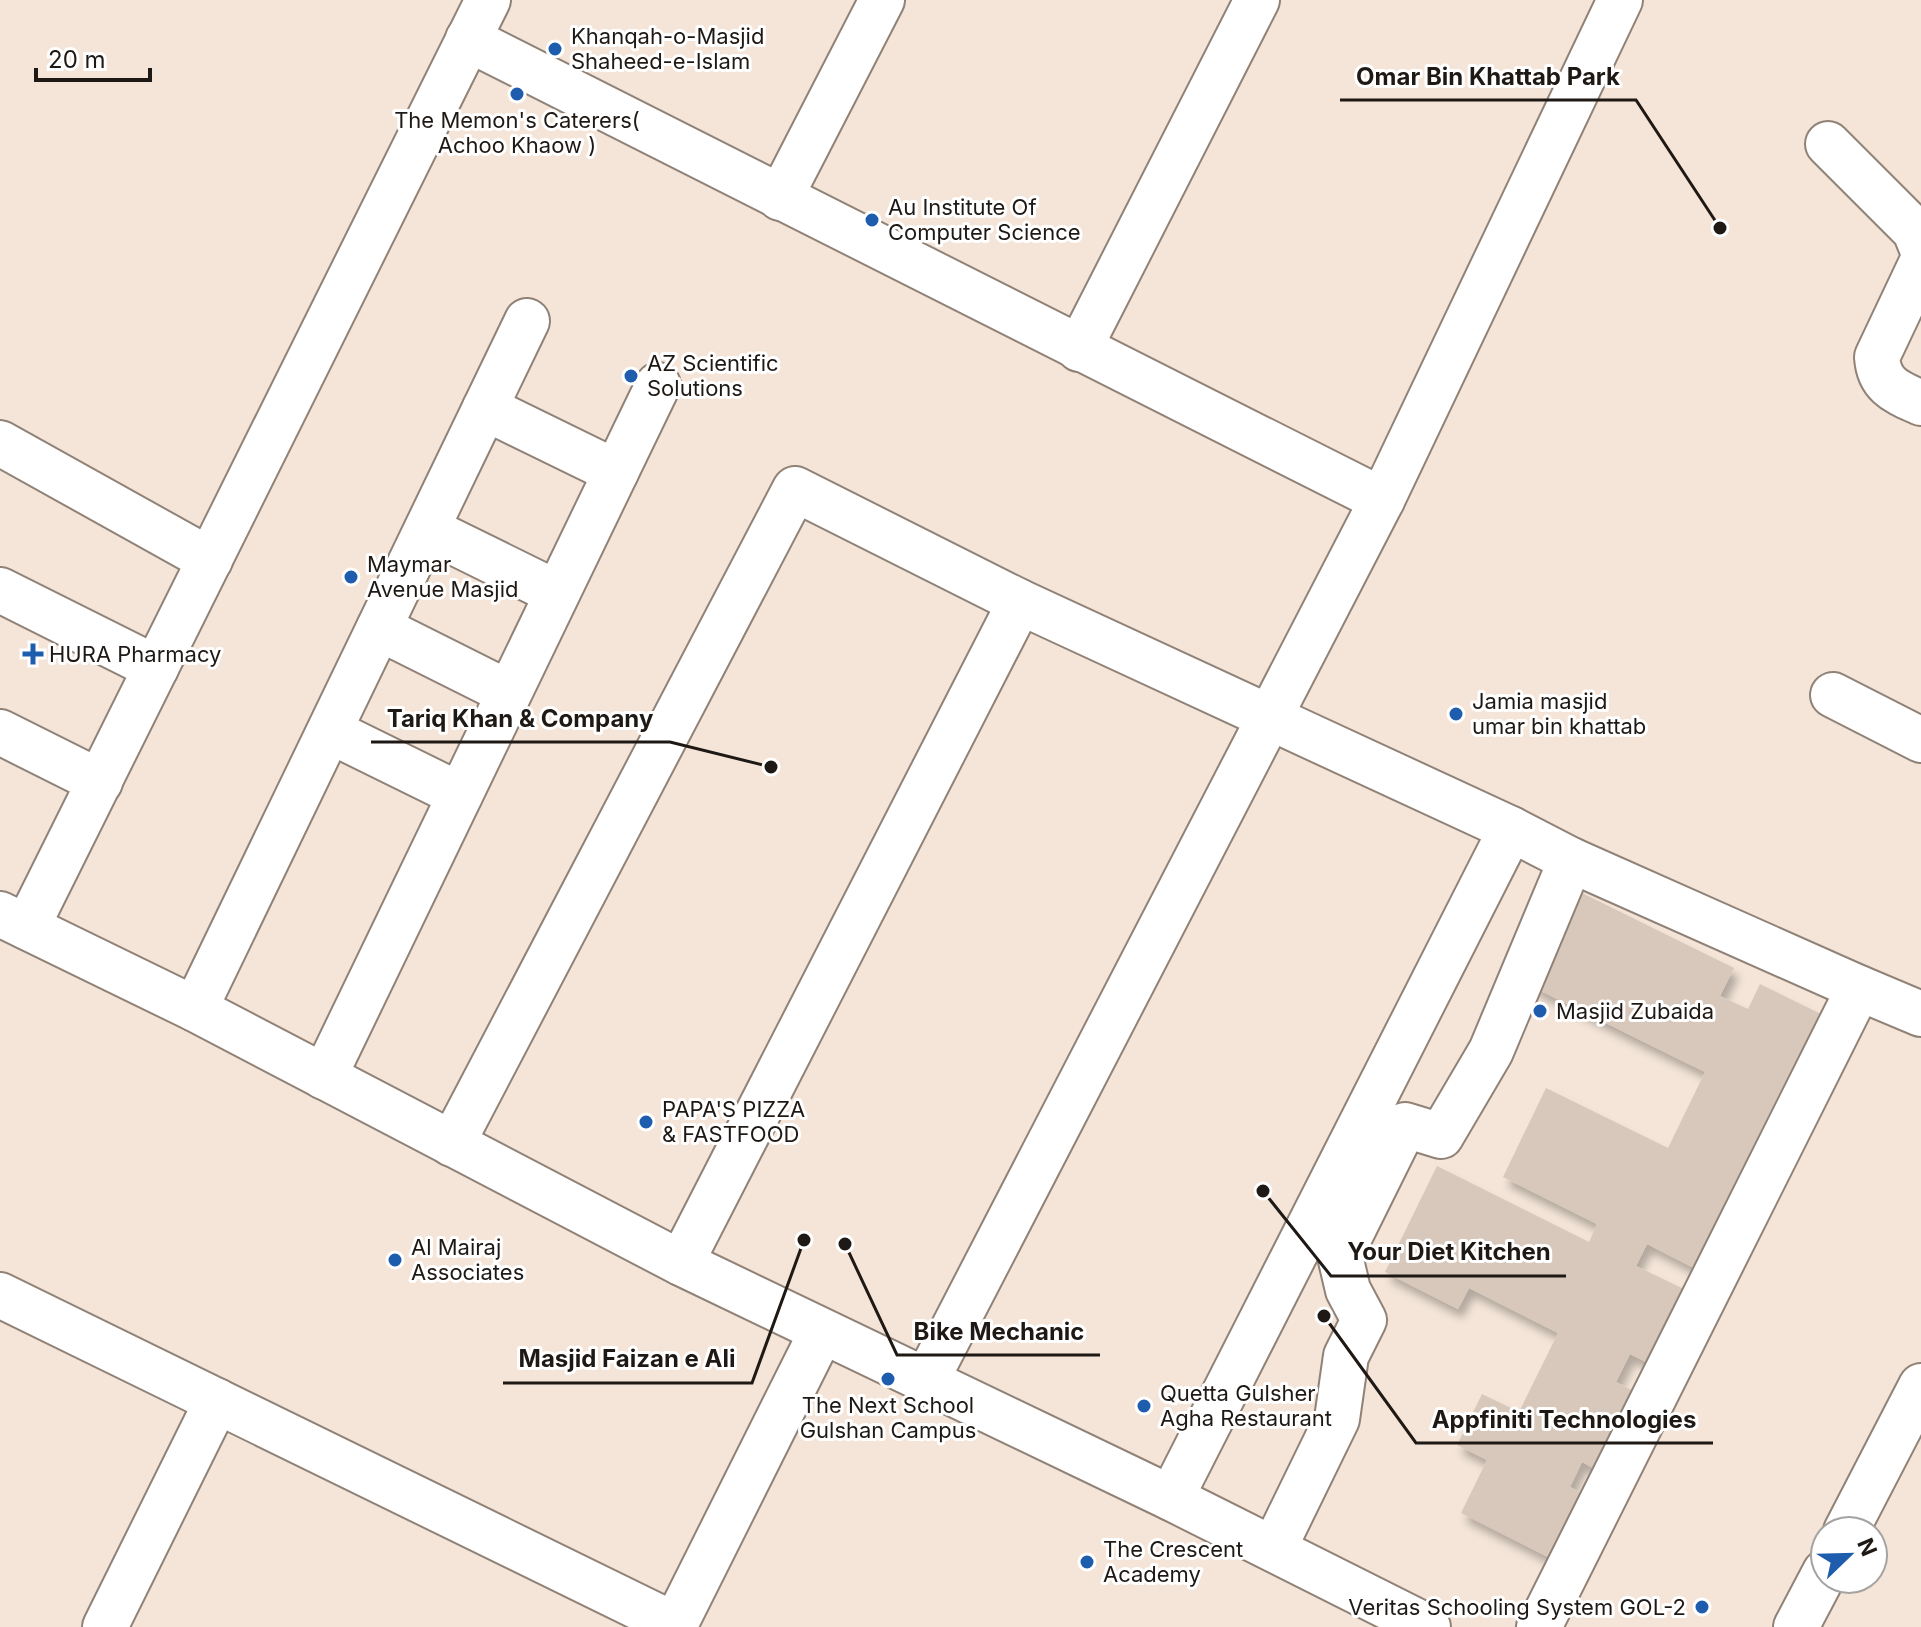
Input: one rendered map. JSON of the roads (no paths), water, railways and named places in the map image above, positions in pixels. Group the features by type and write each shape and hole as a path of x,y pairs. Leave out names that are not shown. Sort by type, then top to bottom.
{"street":[{"path":"488,0 100,782 14,920 195,1009 681,1263 925,1383 1171,1498 1428,1627"},
{"path":"780,198 882,0"},
{"path":"1079,349 1257,0"},
{"path":"925,1383 1382,500 1620,0"},
{"path":"468,39 1382,500"},
{"path":"1828,144 1915,231 1921,246"},
{"path":"1921,264 1877,357 1878,371 1890,389 1921,403"},
{"path":"195,1009 527,321"},
{"path":"324,1077 658,385"},
{"path":"485,408 616,472"},
{"path":"0,443 210,560"},
{"path":"452,1144 795,489 1020,602 1511,829 1571,860 1921,1014"},
{"path":"427,529 557,593"},
{"path":"0,590 156,668"},
{"path":"681,1263 1020,602"},
{"path":"379,628 509,693"},
{"path":"1833,695 1921,740"},
{"path":"330,731 460,795"},
{"path":"0,732 100,782"},
{"path":"1171,1498 1511,829"},
{"path":"1278,1540 1337,1419 1346,1356 1364,1320 1348,1290 1340,1256 1405,1125 1441,1136 1491,1051 1571,860"},
{"path":"1539,1627 1859,988"},
{"path":"0,1295 675,1626 821,1333"},
{"path":"1857,1515 1910,1436 1921,1386"},
{"path":"105,1627 217,1401"},
{"path":"1796,1627 1813,1595"}],"place":[{"name":"Khanqah-o-Masjid Shaheed-e-Islam","path":"555,49"},
{"name":"The Memon's Caterers( Achoo Khaow )","path":"517,94"},
{"name":"Au Institute Of Computer Science","path":"872,220"},
{"name":"Omar Bin Khattab Park","path":"1720,228"},
{"name":"AZ Scientific Solutions","path":"631,376"},
{"name":"Maymar Avenue Masjid","path":"351,577"},
{"name":"HURA Pharmacy","path":"33,654"},
{"name":"Jamia masjid umar bin khattab","path":"1456,714"},
{"name":"Tariq Khan & Company","path":"771,767"},
{"name":"Masjid Zubaida","path":"1540,1011"},
{"name":"PAPA'S PIZZA & FASTFOOD","path":"646,1122"},
{"name":"Your Diet Kitchen","path":"1263,1191"},
{"name":"Masjid Faizan e Ali","path":"804,1240"},
{"name":"Bike Mechanic","path":"845,1244"},
{"name":"Al Mairaj Associates","path":"395,1260"},
{"name":"Appfiniti Technologies","path":"1324,1316"},
{"name":"The Next School Gulshan Campus","path":"888,1379"},
{"name":"Quetta Gulsher Agha Restaurant","path":"1144,1406"},
{"name":"The Crescent Academy","path":"1087,1562"},
{"name":"Veritas Schooling System GOL-2","path":"1702,1607"}]}
